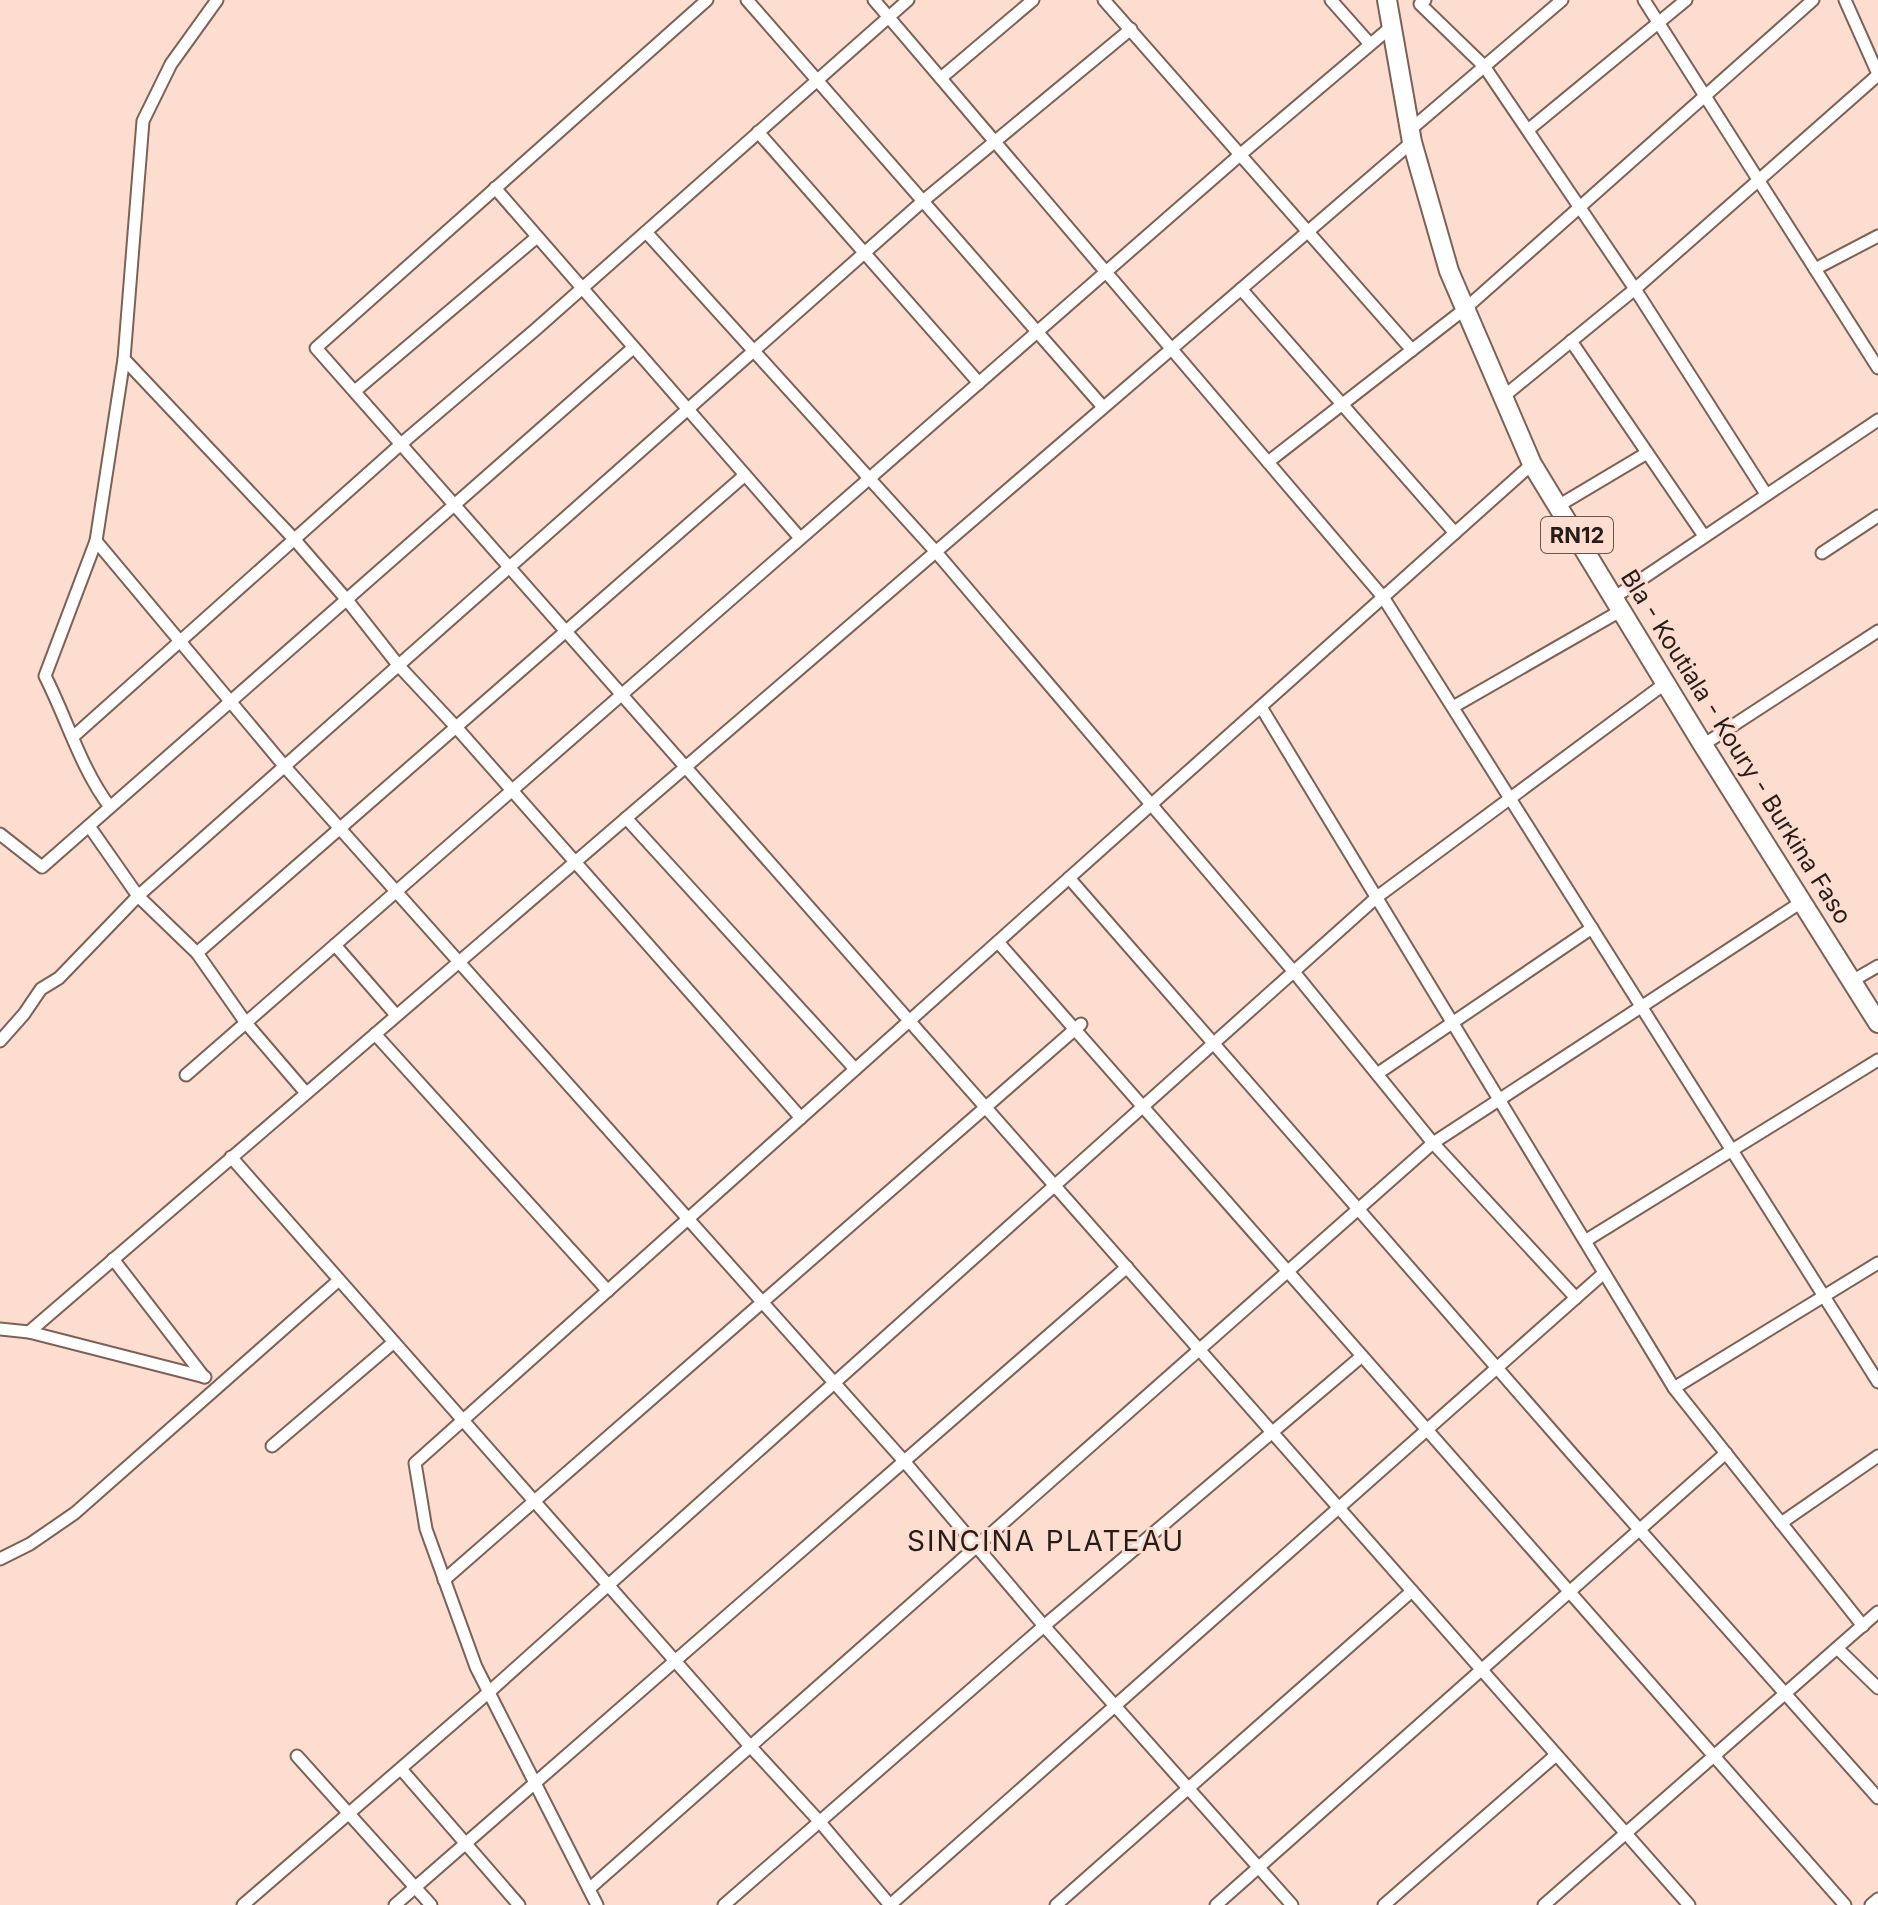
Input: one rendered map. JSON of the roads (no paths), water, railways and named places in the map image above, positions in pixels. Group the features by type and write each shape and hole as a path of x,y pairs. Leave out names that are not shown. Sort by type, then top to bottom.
{"main road":[{"name":"Bla - Koutiala - Koury - Burkina Faso","path":"1387,0 1411,136 1449,271 1532,464 1703,745 1878,1023"}],"street":[{"path":"110,807 97,790 45,676 96,541 124,359 143,121 171,64 217,0"},
{"path":"707,0 316,348 1689,1905"},
{"path":"747,0 1103,407"},
{"path":"874,0 1383,597 1878,1382"},
{"path":"74,736 401,444 908,0"},
{"path":"941,78 1033,0"},
{"path":"1104,0 1412,350"},
{"path":"1331,0 1370,44"},
{"path":"1425,0 1420,4 1484,66 1635,289 1766,494"},
{"path":"29,1332 1308,231 1484,66 1562,0"},
{"path":"1644,0 1878,368"},
{"path":"1528,130 1686,0"},
{"path":"1268,462 1466,308 1813,0"},
{"path":"1503,397 1635,289 1878,75 1845,0"},
{"path":"186,1075 1241,154 1391,27"},
{"path":"0,1041 41,989 59,978 138,896 923,201 1131,29"},
{"path":"758,132 979,383"},
{"path":"495,188 800,538"},
{"path":"646,232 936,552 1294,972 1433,1143 1576,1298"},
{"path":"1815,269 1878,236"},
{"path":"355,391 537,237"},
{"path":"1241,289 1455,533"},
{"path":"1571,341 1704,536"},
{"path":"0,834 42,867 633,348"},
{"path":"124,359 295,540 399,666 801,1118"},
{"path":"1453,707 1618,603 1704,536 1878,420"},
{"path":"1558,506 1647,453"},
{"path":"597,1905 476,1667 426,1529 415,1463 1532,464"},
{"path":"197,953 745,475"},
{"path":"1822,553 1878,516"},
{"path":"96,541 286,768 689,1218 1292,1905"},
{"path":"1703,745 1878,631"},
{"path":"243,1905 489,1692 1377,897 1667,682"},
{"path":"1261,707 1674,1388 1863,1626"},
{"path":"626,818 855,1069"},
{"path":"89,826 138,896 197,953 246,1023 306,1093"},
{"path":"1069,878 1878,1798"},
{"path":"589,1889 1433,1143 1803,901"},
{"path":"1377,1074 1592,928"},
{"path":"998,942 1078,1027 1143,1107 1845,1905"},
{"path":"335,945 396,1015"},
{"path":"1852,981 1878,966"},
{"path":"444,1580 1078,1027"},
{"path":"375,1034 608,1291"},
{"path":"1585,1241 1878,1060"},
{"path":"231,1157 890,1905 1604,1273"},
{"path":"113,1259 215,1390"},
{"path":"1674,1388 1878,1263"},
{"path":"395,1905 1127,1267"},
{"path":"0,1559 30,1544 75,1513 339,1280"},
{"path":"0,1329 29,1332 205,1377"},
{"path":"272,1446 394,1342"},
{"path":"724,1905 1044,1626 1362,1356"},
{"path":"1216,1905 1726,1453"},
{"path":"1781,1523 1878,1456"},
{"path":"1056,1905 1412,1591"},
{"path":"1544,1905 1878,1612"},
{"path":"1837,1648 1878,1688"},
{"path":"1384,1905 1556,1755"},
{"path":"297,1756 431,1905"},
{"path":"401,1769 519,1905"},
{"path":"1871,1905 1878,1899"}],"district":[{"name":"SINCINA PLATEAU","path":"1046,1541"}]}
